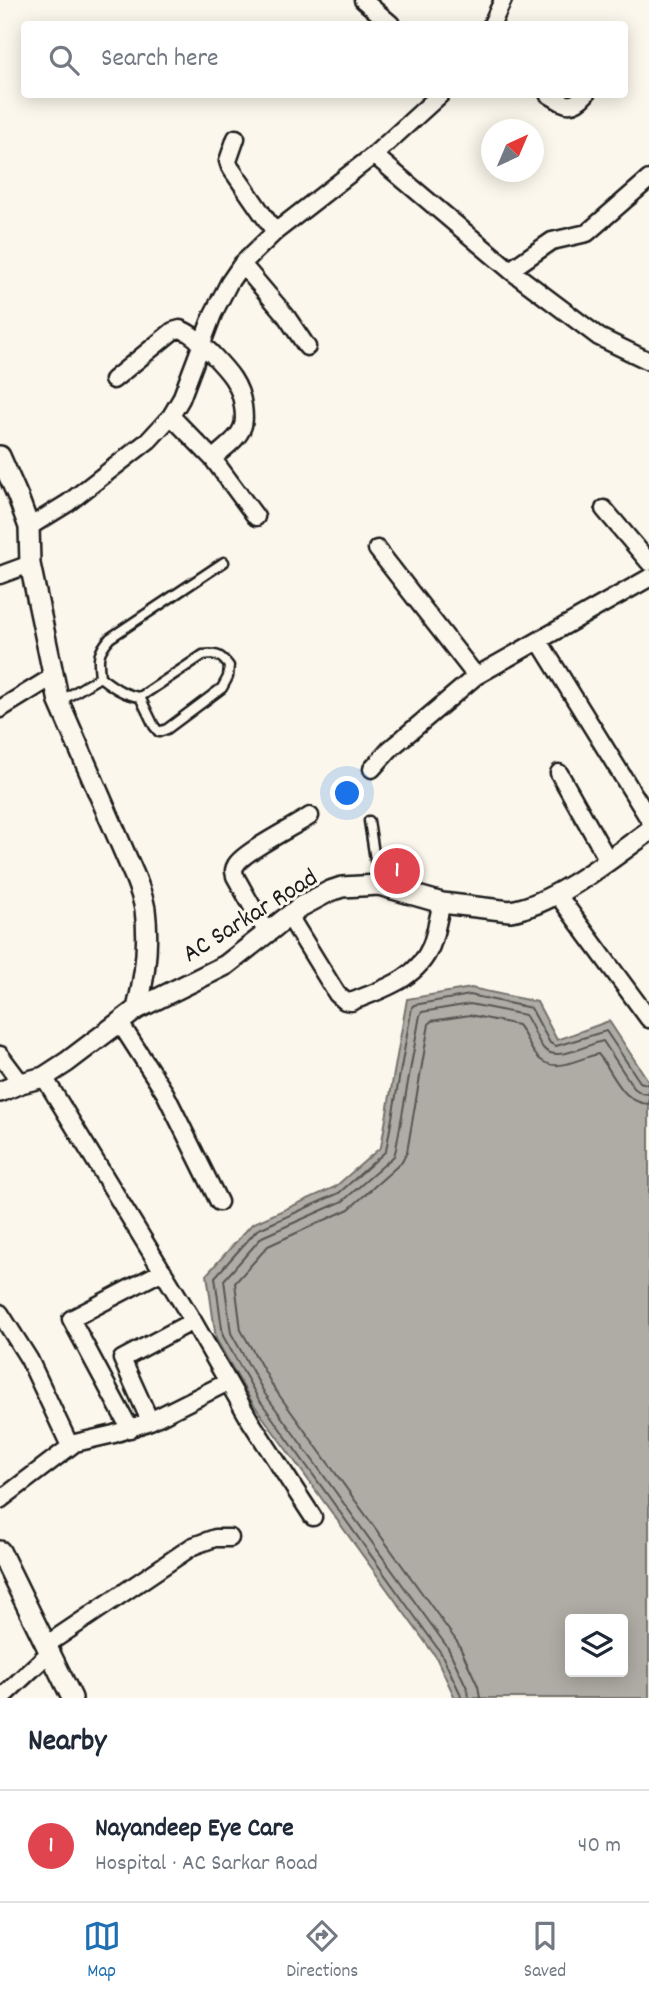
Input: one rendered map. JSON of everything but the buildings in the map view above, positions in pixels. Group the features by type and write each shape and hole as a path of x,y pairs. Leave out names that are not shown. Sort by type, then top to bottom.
{"street":[{"path":"363,0 388,21"},
{"path":"493,21 503,0"},
{"path":"29,527 68,503 149,440 171,416 181,399 213,314 242,264 275,232 374,155 437,98"},
{"path":"555,98 573,105 582,98"},
{"path":"236,138 228,161 230,167 275,232"},
{"path":"374,155 510,270 599,337 649,361"},
{"path":"510,270 552,241 587,233 649,179"},
{"path":"242,264 286,316 307,346"},
{"path":"113,380 173,331 180,329 188,332 230,372 242,396 242,429 212,459"},
{"path":"171,416 212,459 256,517"},
{"path":"0,456 29,527 30,565 59,702 143,900 146,923 145,960 137,1009"},
{"path":"604,509 649,562"},
{"path":"377,549 476,676"},
{"path":"0,575 30,565"},
{"path":"372,769 390,749 476,676 649,578"},
{"path":"539,641 649,819"},
{"path":"0,709 54,676"},
{"path":"559,773 608,860"},
{"path":"267,933 235,876 234,868 248,855 310,817"},
{"name":"AC Sarkar Road","path":"44,1077 137,1009 226,965 289,916 330,891 342,887 379,886 442,903 521,910 557,894 649,831"},
{"path":"557,894 649,1019"},
{"path":"289,916 337,994 345,1002 351,1002 411,975 431,945 442,903"},
{"path":"120,1023 165,1093 219,1202"},
{"path":"0,1055 21,1083"},
{"path":"0,1092 44,1077 163,1271 251,1422 313,1517"},
{"path":"130,1429 71,1319 163,1271"},
{"path":"0,1313 29,1359 70,1446"},
{"path":"150,1421 122,1359 193,1321"},
{"path":"0,1500 70,1446 150,1421 228,1382"},
{"path":"1,1698 47,1649 193,1546 215,1538 230,1538"},
{"path":"0,1551 72,1698"}],"lane":[{"path":"140,697 159,732 167,729 222,688 228,677 229,666 222,657 214,654 203,655 140,697 128,695 112,687 100,677 98,661 99,650 110,638 224,562"},
{"path":"59,702 100,677"},
{"path":"369,821 379,886"}],"water":[{"path":"471,988 537,1002 557,1040 609,1021 649,1082 649,1698 455,1698 436,1657 252,1402 216,1339 207,1274 252,1224 335,1187 381,1147 407,999"}],"place":[{"name":"Nayandeep Eye Care","path":"397,871"}]}
